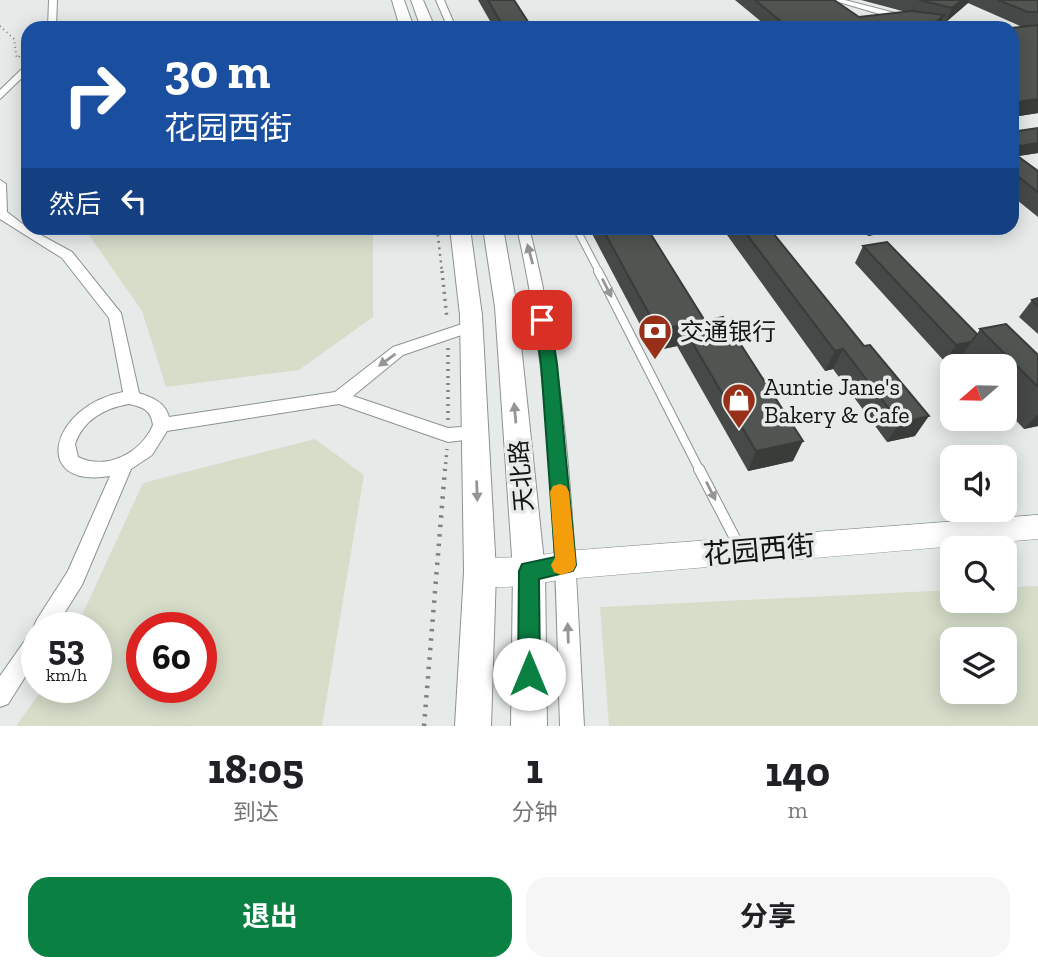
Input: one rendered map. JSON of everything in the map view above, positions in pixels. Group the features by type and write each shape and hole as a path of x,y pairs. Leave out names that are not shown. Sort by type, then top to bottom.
{"main road":[{"path":"398,0 405,21"},
{"path":"417,0 425,21"},
{"name":"天北路","path":"460,235 461,434 480,572 473,726"},
{"name":"天北路","path":"494,235 506,307 529,571 529,726"}],"street":[{"path":"52,0 53,21"},
{"path":"440,0 449,21"},
{"path":"836,0 914,21"},
{"path":"0,96 21,74"},
{"path":"0,184 1,214 21,226"},
{"path":"35,235 67,255 116,317 132,398"},
{"path":"525,235 536,277 549,364 566,565 572,726"},
{"path":"339,398 398,351 460,329"},
{"path":"132,398 154,404 161,413 162,425 152,444 124,465 106,470 85,470 71,462 65,451 66,439 79,419 114,400 132,398"},
{"path":"162,425 339,398 461,434"},
{"path":"53,612 75,578 124,465"},
{"name":"花园西街","path":"480,572 529,571 566,565 1038,527"},
{"path":"0,695 21,663"}],"lane":[{"path":"580,235 742,551"}],"path":[{"path":"0,26 13,39 18,59"},
{"path":"9,69 21,55"},
{"path":"424,726 461,434 460,329 439,235"}],"green space":[{"path":"89,235 373,235 373,317 299,370 166,387 142,311"},
{"path":"315,439 364,475 322,726 16,726 32,703 112,703 112,612 83,612 143,483"},
{"path":"1038,586 1038,726 609,726 600,607 940,591 940,613 1017,613 1017,587"}],"building":[{"path":"488,0 514,0 528,21 500,21"},
{"path":"755,0 834,0 859,17 912,11 944,15 937,21 780,21"},
{"path":"919,0 962,0 952,8"},
{"path":"998,0 1038,0 1038,12 1028,12"},
{"path":"1038,25 1038,99 1019,102 1019,27"},
{"path":"1038,128 1038,143 1020,146 1019,131"},
{"path":"1019,157 1038,171 1038,192 1019,177"},
{"path":"606,235 651,235 705,321 723,317 803,441 756,451 682,325 658,330"},
{"path":"747,235 775,235 864,346 870,345 929,416 900,423 843,349 835,351"},
{"path":"887,242 977,334 971,342 956,345 863,246"},
{"path":"1006,324 1038,355 1038,387 1017,366 1017,354 1005,354 980,329"}],"slow traffic":[{"path":"560,492 566,565 561,565"}],"place":[{"name":"交通银行","path":"655,361"},
{"name":"Auntie Jane's Bakery & Cafe","path":"739,430"}],"route":[{"path":"529,674 529,571 566,565 549,364 542,320"}]}
